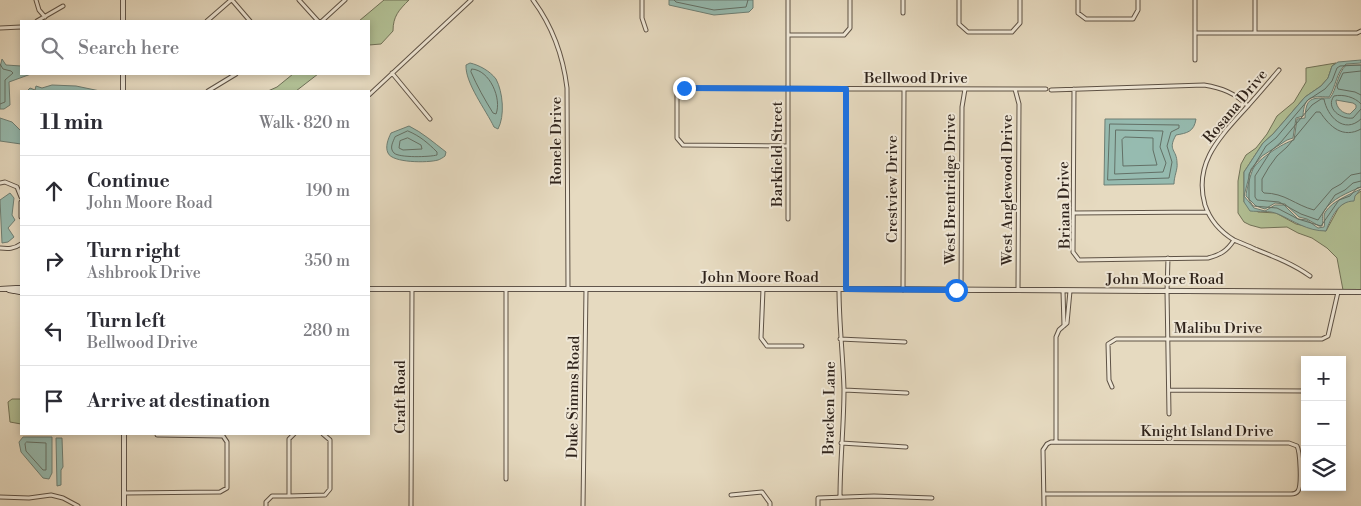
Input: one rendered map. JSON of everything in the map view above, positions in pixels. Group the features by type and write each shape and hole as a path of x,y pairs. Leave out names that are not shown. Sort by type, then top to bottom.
{"street":[{"path":"36,0 39,10 45,18"},
{"path":"123,0 123,20"},
{"path":"208,20 231,0 249,20"},
{"path":"299,0 319,20"},
{"path":"321,20 345,0"},
{"path":"370,94 471,0"},
{"name":"Ronele Drive","path":"534,0 554,35 563,62 567,88 568,289"},
{"path":"642,0 642,18 646,30"},
{"name":"Barkfield Street","path":"788,0 788,219"},
{"path":"788,35 844,35 850,28 850,0"},
{"path":"903,12 904,0"},
{"path":"959,0 959,24 968,32 1012,32 1020,23 1020,0"},
{"path":"1078,0 1078,13 1086,19 1133,19 1138,10 1138,0"},
{"path":"1195,0 1195,60"},
{"path":"1255,0 1255,34"},
{"path":"40,20 63,6"},
{"path":"0,28 20,27"},
{"path":"1195,33 1357,33 1361,31"},
{"name":"Rosana Drive","path":"1279,70 1221,136 1210,154 1205,166 1202,182 1203,198 1215,224 1234,240 1296,266 1310,276"},
{"path":"392,73 430,119"},
{"path":"123,75 123,90"},
{"path":"210,90 234,75"},
{"path":"1051,90 1204,85 1225,90 1239,97 1248,106"},
{"name":"Bellwood Drive","path":"788,146 683,145 677,138 677,93 684,88 1046,89"},
{"path":"846,89 846,289"},
{"name":"Crestview Drive","path":"903,290 904,89"},
{"name":"West Brentridge Drive","path":"961,290 962,108 966,89"},
{"name":"West Anglewood Drive","path":"1015,89 1019,104 1018,291"},
{"name":"Briana Drive","path":"1074,89 1074,252 1079,260 1208,258 1220,255 1229,248 1234,240"},
{"path":"0,183 5,182 17,187 20,195"},
{"path":"1074,214 1208,212"},
{"path":"0,248 16,248 20,245"},
{"path":"1168,258 1169,414"},
{"path":"0,290 20,288"},
{"name":"John Moore Road","path":"370,289 1361,292"},
{"name":"Craft Road","path":"410,506 412,289"},
{"path":"506,289 506,479"},
{"name":"Duke Simms Road","path":"583,506 586,289"},
{"path":"763,289 761,338 767,346 802,346"},
{"name":"Bracken Lane","path":"839,289 844,390 840,498"},
{"path":"8,290 20,292"},
{"path":"1063,291 1064,326"},
{"path":"1044,506 1044,450 1047,444 1056,442 1056,338 1067,323 1070,291"},
{"name":"Malibu Drive","path":"1112,387 1108,380 1108,344 1116,339 1322,339 1328,336 1338,292"},
{"path":"840,339 905,342"},
{"path":"844,390 907,393"},
{"path":"1169,390 1301,391"},
{"path":"124,435 124,506"},
{"path":"125,493 220,492 227,488 227,442 223,436 157,435"},
{"path":"289,496 289,439 293,435"},
{"path":"266,506 266,502 272,496 325,496 330,489 330,440 324,435"},
{"path":"841,442 906,447"},
{"name":"Knight Island Drive","path":"1044,494 1291,494 1297,492 1300,487 1300,452 1299,448 1294,444 1056,442"},
{"path":"731,495 762,492 770,506"},
{"path":"0,497 29,498 51,495 63,498 78,506"},
{"path":"818,506 818,498 880,496 932,498"}],"green space":[{"path":"384,0 409,0 397,14 393,31 381,44 370,45 370,20 360,20"},
{"path":"1336,63 1332,66 1328,78 1321,86 1305,97 1263,143 1244,172 1244,202 1258,212 1276,213 1296,224 1326,231 1339,207 1361,191 1361,290 1343,290 1337,258 1327,248 1312,238 1287,227 1261,228 1250,225 1244,222 1238,213 1238,181 1241,164 1246,155 1256,148 1267,134 1277,116 1294,102 1306,82 1306,68"},
{"path":"292,75 317,75 297,90 270,90"},
{"path":"12,399 20,399 20,424 10,422 8,402"}],"water":[{"path":"669,0 753,0 753,8 749,12 714,15 669,5"},
{"path":"2,59 6,65 20,66 20,75 28,75 9,82 10,105 4,109 0,109 0,67"},
{"path":"1361,60 1361,63 1346,64 1343,67 1329,97 1313,97 1307,101 1303,116 1296,118 1293,138 1262,156 1251,169 1244,196 1244,172 1263,143 1305,97 1321,86 1328,78 1332,66 1338,62"},
{"path":"470,63 488,71 496,79 502,97 502,118 498,129 494,127 469,80 466,65"},
{"path":"1346,65 1361,65 1361,187 1341,196 1327,207 1323,213 1322,226 1299,217 1285,204 1275,203 1265,209 1256,206 1246,196 1253,169 1271,152 1294,140 1297,119 1305,118 1308,102 1318,98 1330,98","holes":["1336,100 1356,105 1356,108 1350,114 1347,114 1342,112"]},
{"path":"52,85 76,86 95,90 35,90 36,86 42,88"},
{"path":"0,118 12,122 20,130 20,144 0,141"},
{"path":"1105,119 1196,119 1192,129 1176,135 1173,140 1172,147 1177,158 1174,184 1104,185"},
{"path":"409,126 446,152 445,156 438,160 419,162 396,159 391,156 387,148 391,133"},
{"path":"1361,189 1355,196 1354,201 1339,207 1326,231 1307,227 1275,213 1250,211 1244,202 1244,196 1254,208 1265,211 1275,205 1284,205 1298,219 1307,220 1318,228 1324,227 1324,215 1329,207"},
{"path":"10,193 14,198 12,215 15,220 8,228 14,237 8,242 2,243 0,200"},
{"path":"23,437 52,437 52,473 49,479 43,478 21,452 19,442"},
{"path":"56,438 62,438 63,467 61,470 61,485 57,486"}],"route":[{"path":"684,88 846,89 846,289 956,290"}]}
